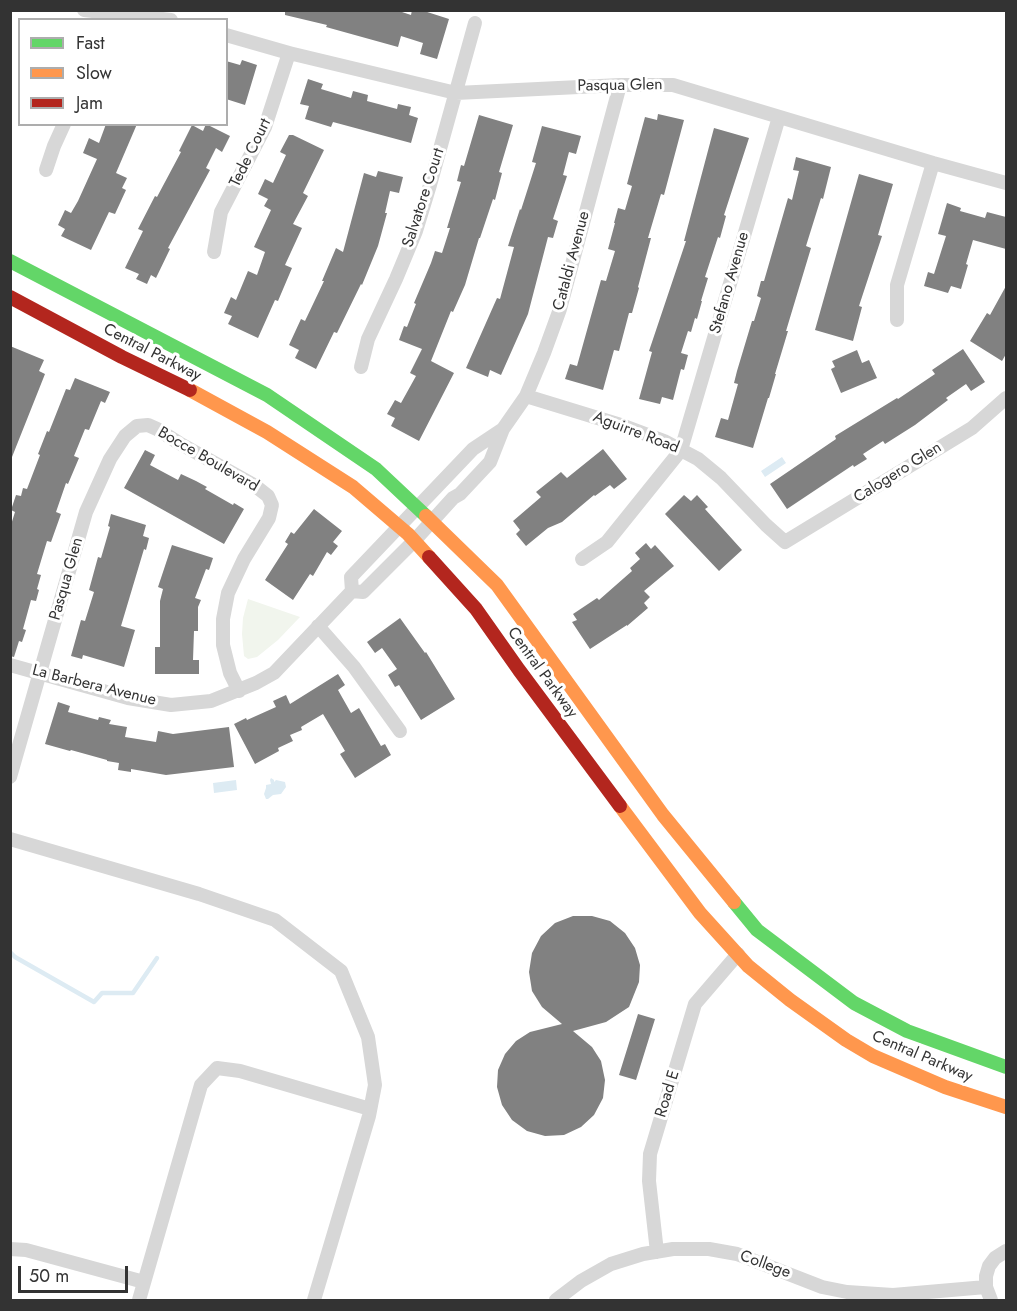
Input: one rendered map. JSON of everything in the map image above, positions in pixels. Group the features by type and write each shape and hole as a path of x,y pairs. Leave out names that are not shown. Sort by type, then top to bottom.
{"main road":[{"name":"Central Parkway","path":"10,261 267,395 376,469 414,511 497,585 663,815 757,930 854,1003 907,1031 1006,1067"},
{"name":"Central Parkway","path":"10,297 267,432 352,487 414,540 476,609 693,903 748,966 790,1000 846,1040 873,1056 945,1087 1006,1107"}],"street":[{"path":"84,10 107,16 139,18"},
{"name":"Salvatore Court","path":"361,367 368,339 416,231 476,23"},
{"name":"Pasqua Glen","path":"228,36 289,53 456,93 620,85 673,85 1006,183"},
{"name":"Tede Court","path":"214,252 222,212 265,127 289,53"},
{"name":"Cataldi Avenue","path":"428,524 490,462 503,429 526,396 560,309 620,85"},
{"name":"Stefano Avenue","path":"681,450 779,117"},
{"path":"46,170 63,126"},
{"path":"897,320 897,285 933,163"},
{"name":"Aguirre Road","path":"526,396 624,426 664,441 698,459 721,478 785,542"},
{"name":"Calogero Glen","path":"785,542 972,428 1006,398"},
{"name":"Bocce Boulevard","path":"137,426 148,425 157,429 254,485 268,496 272,506 269,518 228,593 223,619 223,645 230,673 239,691"},
{"name":"Pasqua Glen","path":"10,777 86,512 110,459 125,436 137,426"},
{"name":"Cataldi Avenue","path":"414,511 473,449 503,429"},
{"path":"582,559 607,542 681,450"},
{"name":"La Barbera Avenue","path":"10,665 128,698 171,705 212,700 239,691 274,672 352,591 351,577 414,511"},
{"name":"La Barbera Avenue","path":"352,591 363,592 428,524"},
{"path":"318,626 354,667 400,731"},
{"path":"10,839 200,894 275,920 341,971 368,1037 375,1085 314,1300"},
{"name":"Road E","path":"657,1251 649,1180 650,1154 695,1004 738,954"},
{"path":"139,1300 201,1085 217,1068 240,1071 370,1109"},
{"path":"10,1249 26,1250 144,1282"},
{"name":"College","path":"556,1300 581,1281 611,1264 643,1254 673,1249 709,1249 737,1254 822,1287 859,1297 986,1287"},
{"path":"991,1300 986,1287 989,1266 995,1258 1006,1251"}],"shaded area":[{"path":"782,457 786,463 765,477 761,471"},
{"path":"248,599 300,617 278,640 257,657 248,659 244,656 242,634"},
{"path":"271,778 274,782 276,780 285,782 286,787 281,794 266,799 264,794 266,785 271,784"},
{"path":"236,780 237,790 214,793 213,783"}],"building":[{"path":"285,10 396,10 411,15 412,10 421,10 449,19 437,59 420,54 423,43 401,36 398,47 326,27 327,25 285,15"},
{"path":"242,60 257,65 245,105 228,100 228,62 240,65"},
{"path":"308,79 323,84 321,89 351,98 353,91 368,95 367,101 397,109 398,104 411,107 409,115 418,118 411,143 333,122 331,127 305,119 309,106 300,104"},
{"path":"658,114 684,120 664,195 661,194 648,238 651,238 632,313 629,313 619,351 614,350 603,390 565,379 570,364 577,366 601,280 606,281 615,251 608,249 614,223 618,208 625,210 632,186 627,184 645,117 657,120"},
{"path":"479,115 513,125 499,172 502,173 495,200 493,199 479,238 465,285 453,312 451,311 431,361 454,373 419,441 391,426 395,418 387,414 395,400 401,403 416,376 410,373 422,349 399,340 404,326 407,327 435,251 442,253 461,182 457,181 461,165 464,166"},
{"path":"105,126 136,126 116,173 127,178 122,188 126,190 115,214 109,212 91,250 61,236 65,229 58,225 65,210 71,213 97,159 83,153 89,138 99,143"},
{"path":"192,126 203,131 205,126 210,126 230,136 222,152 216,148 206,168 210,170 168,248 170,249 156,278 151,275 147,284 136,279 139,274 125,268 143,231 138,229 181,152 179,151"},
{"path":"542,126 581,136 576,154 569,152 563,175 567,176 553,219 558,221 553,238 548,237 528,314 501,375 490,370 488,377 466,368 497,298 500,299 514,247 508,246 536,163 532,162"},
{"path":"714,128 749,138 724,215 726,216 720,238 718,237 705,277 708,278 697,319 695,318 691,332 688,331 681,353 688,355 684,370 681,369 673,400 662,397 660,404 639,399 652,352 649,351 686,241 684,241"},
{"path":"289,135 324,150 303,193 308,196 293,224 302,228 285,265 292,268 278,301 275,300 258,338 228,324 232,316 224,313 231,297 236,300 248,271 257,275 265,252 254,247 271,210 264,206 268,199 258,194 265,179 273,183 286,155 280,152"},
{"path":"796,157 831,167 823,199 821,198 806,246 811,248 753,448 715,437 721,418 728,420 738,384 734,383 737,371 761,298 757,296 761,281 764,281 788,198 792,200 799,171 793,170"},
{"path":"378,171 403,177 399,193 390,191 378,246 362,285 337,333 334,332 316,369 295,358 299,350 289,345 301,319 305,321 324,281 322,281 336,248 343,252 364,173 376,177"},
{"path":"859,174 893,184 878,235 882,236 859,306 862,307 853,341 815,330"},
{"path":"947,203 961,208 960,211 985,218 987,212 1006,217 1006,249 973,240 961,289 951,286 948,293 924,286 928,272 934,274 946,236 938,234"},
{"path":"1006,286 1006,354 1002,361 970,341 987,313 990,315"},
{"path":"10,346 44,360 39,371 45,374 12,457 10,457"},
{"path":"963,349 985,382 971,391 966,384 915,425 885,444 883,441 863,454 867,459 854,467 853,465 787,509 770,484 836,439 835,436 935,374 932,370"},
{"path":"857,350 862,363 869,360 877,378 841,393 831,369 835,367 832,361"},
{"path":"75,378 110,392 105,403 101,401 89,430 85,429 74,456 79,458 68,484 66,483 56,512 61,514 51,542 47,541 37,574 41,575 36,601 31,600 23,629 26,630 22,642 19,641 14,657 10,656 10,528 15,512 11,510 16,495 21,496 23,488 27,489 47,431 49,432 66,389 70,390"},
{"path":"603,449 627,479 614,489 610,485 594,495 562,522 548,528 526,546 516,534 520,530 513,521 541,497 536,492 561,472 567,478"},
{"path":"145,450 155,455 150,465 178,480 181,474 196,481 207,487 205,489 244,509 224,544 124,488"},
{"path":"684,495 691,501 697,495 708,507 705,509 742,550 719,571 665,514"},
{"path":"314,509 342,531 333,542 338,546 331,555 327,552 313,576 310,574 293,600 265,580 288,544 285,542 291,532 294,534"},
{"path":"111,514 146,525 143,536 149,538 121,626 135,630 124,667 83,655 82,659 71,656 81,620 85,621 94,592 89,590 98,557 101,558 110,527 108,526"},
{"path":"646,543 651,549 655,545 674,566 644,591 650,597 644,603 648,608 627,626 590,649 572,622 577,620 573,614 597,598 599,600 632,571 630,568 640,559 635,553"},
{"path":"172,545 213,558 209,570 206,569 195,598 201,600 198,607 198,631 194,631 193,660 199,660 199,674 155,674 155,647 160,647 160,601 163,589 158,587"},
{"path":"400,618 426,652 455,699 421,720 399,685 395,687 388,675 397,669 382,648 375,653 367,642"},
{"path":"338,674 345,685 338,690 351,713 359,708 381,746 385,744 391,755 355,778 340,754 345,751 323,714 301,727 302,730 290,735 293,741 255,764 234,724 276,707 273,701 286,695 290,704"},
{"path":"58,702 70,706 68,712 98,720 99,717 111,720 109,724 127,727 125,737 156,742 158,731 173,734 229,727 234,767 166,775 131,769 131,772 118,770 119,763 45,744"},
{"path":"573,916 592,916 610,921 625,933 635,948 640,965 639,982 629,1007 606,1022 573,1031 592,1047 601,1061 605,1080 603,1098 594,1115 581,1127 564,1135 545,1136 527,1131 512,1120 502,1105 497,1087 498,1070 505,1054 516,1041 530,1032 562,1024 542,1007 532,991 529,972 532,953 541,936 555,923"},
{"path":"638,1014 655,1019 636,1080 619,1075"}],"waterway":[{"path":"10,952 94,1002 102,993 133,993 157,958"}],"traffic: fast":[{"path":"10,261 267,395 376,469 426,516"},
{"path":"734,902 757,930 854,1003 907,1031 1006,1067"}],"traffic: slow":[{"path":"190,390 267,432 353,487 408,534 429,557"},
{"path":"426,516 497,585 663,815 734,902"},
{"path":"620,806 700,913 748,966 790,1000 846,1040 873,1056 945,1087 1006,1107"}],"traffic: jam":[{"path":"10,297 122,357 190,390"},
{"path":"429,557 476,609 620,806"}]}
